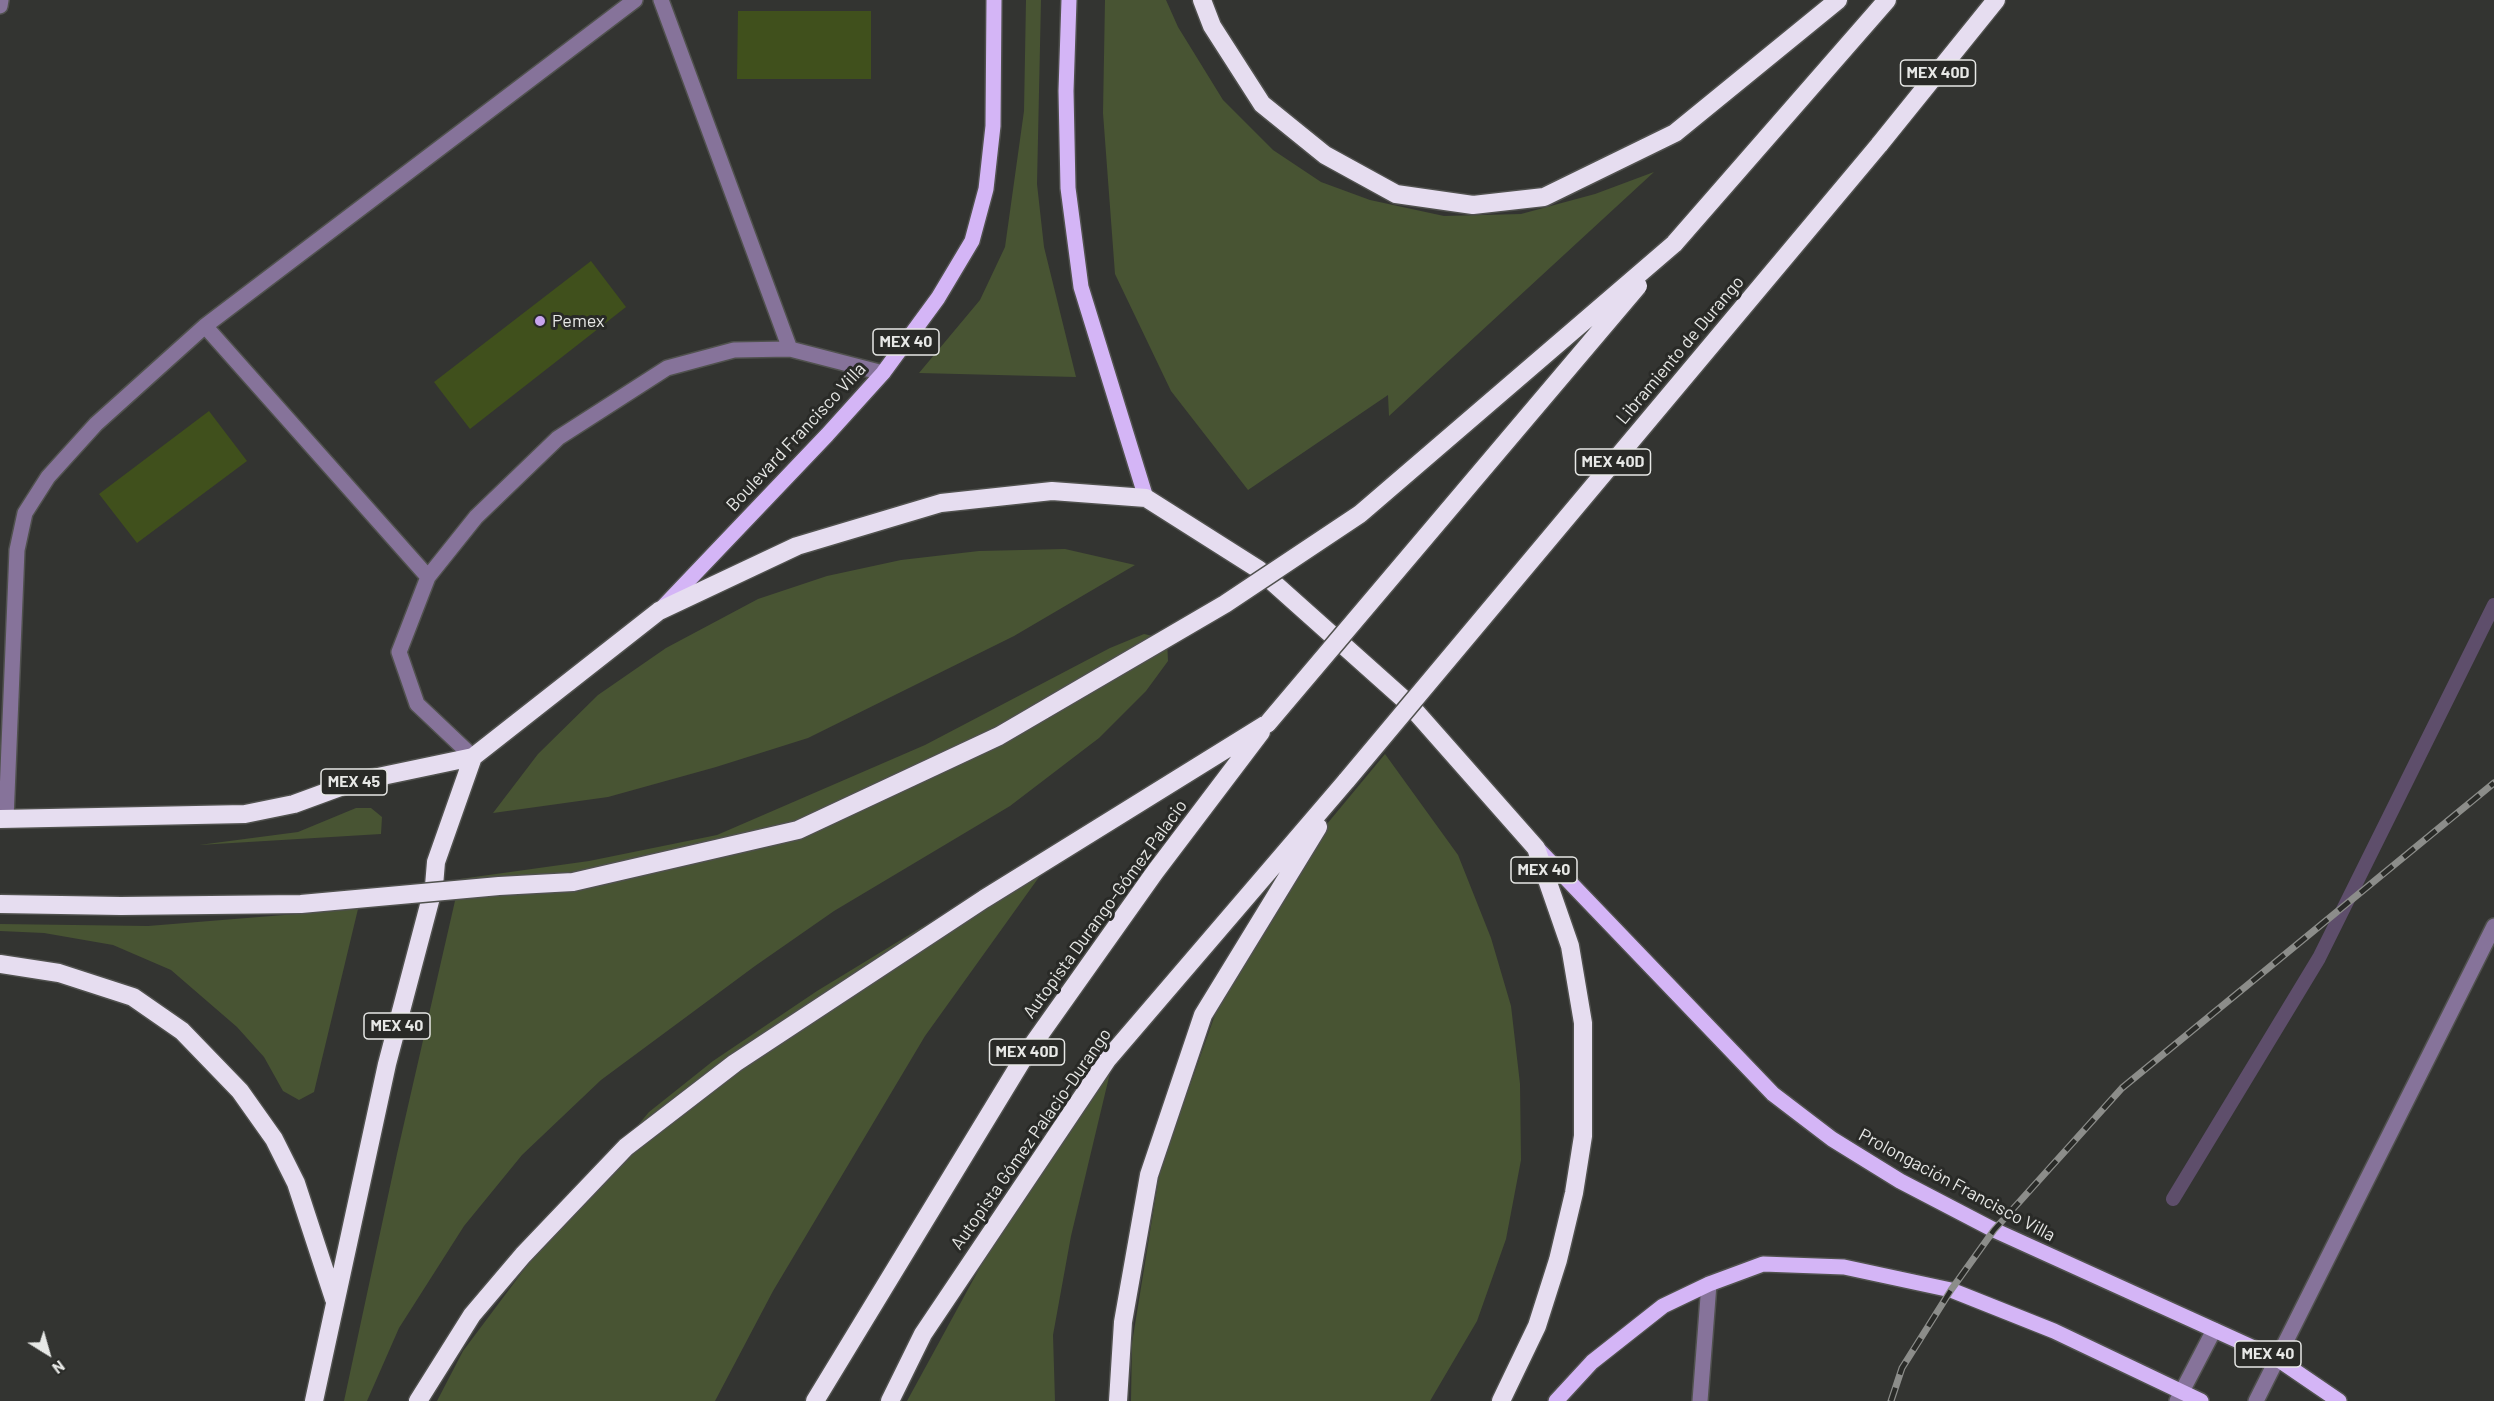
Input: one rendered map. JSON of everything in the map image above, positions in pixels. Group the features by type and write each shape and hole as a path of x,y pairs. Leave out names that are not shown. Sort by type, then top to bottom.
{"highway":[{"path":"1202,0 1212,26 1263,104 1325,155 1396,194 1473,205 1544,197 1675,133 1838,0"},
{"name":"MEX 40D","path":"1268,723 1674,244 1887,0"},
{"name":"Libramiento de Durango","path":"1347,780 1879,145 1996,0"},
{"path":"0,904 121,906 301,904 499,886 573,882 798,830 999,736 1235,598 1360,514 1674,244"},
{"name":"MEX 40","path":"659,611 797,546 941,503 1052,491 1146,498 1258,569 1408,703 1536,848 1570,946 1583,1023 1583,1136 1574,1193 1558,1260 1537,1326 1501,1401"},
{"name":"MEX 45","path":"3,819 245,814 294,804 354,782 473,757 659,611"},
{"path":"418,1401 471,1315 523,1255 626,1148 744,1056 984,899 1268,723"},
{"name":"Autopista Durango-Gómez Palacio","path":"815,1401 1026,1054 1155,872 1268,723"},
{"name":"MEX 40","path":"315,1396 334,1299 357,1206 387,1064 434,886 436,862 473,757"},
{"path":"1118,1401 1122,1322 1149,1175 1203,1016 1347,780"},
{"name":"Autopista Gómez Palacio-Durango","path":"890,1401 922,1334 1107,1060 1347,780"},
{"path":"0,964 59,973 133,997 182,1031 240,1091 274,1139 296,1183 334,1299"}],"main road":[{"name":"Boulevard Francisco Villa","path":"659,611 883,373 938,298 972,241 986,189 993,126 994,0"},
{"path":"1069,0 1066,92 1068,188 1081,286 1146,498"},
{"name":"Prolongación Francisco Villa","path":"1536,848 1773,1094 1832,1139 1900,1181 1994,1230 2276,1358 2339,1401"},
{"path":"1556,1401 1592,1362 1664,1306 1709,1284 1763,1264 1844,1267 1951,1290 2054,1331 2157,1381 2179,1396 2201,1401"}],"street":[{"path":"0,6 1,0"},
{"path":"3,819 16,550 25,513 48,477 96,424 205,326 635,0"},
{"path":"661,0 790,349"},
{"path":"205,326 428,577"},
{"path":"473,757 417,704 399,652 428,577 476,517 558,438 667,368 734,350 790,349 883,373"},
{"path":"2256,1401 2494,926"},
{"path":"1701,1401 1709,1284"},
{"path":"2179,1396 2214,1330"}],"green space":[{"path":"1026,0 1041,0 1037,184 1044,247 1076,377 919,373 980,300 1005,247 1024,111"},
{"path":"1105,0 1166,0 1178,27 1223,100 1273,150 1321,182 1370,200 1444,216 1521,214 1595,194 1654,172 1389,416 1388,395 1248,490 1171,391 1115,274 1103,113"},
{"path":"1065,549 1135,565 1014,636 808,738 608,797 493,813 538,754 598,695 666,648 758,599 827,576 901,560 979,551"},
{"path":"1144,634 1167,639 1168,661 1146,691 1099,738 1010,806 834,911 755,966 601,1080 522,1155 464,1226 399,1328 367,1401 344,1401 397,1154 460,879 589,861 717,835 925,745 1110,648"},
{"path":"1385,754 1458,855 1491,938 1511,1006 1520,1084 1521,1160 1506,1239 1477,1321 1430,1401 1131,1401 1132,1343 1160,1170 1216,1012 1262,919 1317,836"},
{"path":"356,808 371,808 382,817 381,834 199,845 298,832"},
{"path":"1057,852 925,1036 773,1291 715,1401 437,1401 463,1351 583,1191 649,1112 713,1061 817,991 922,927"},
{"path":"358,909 314,1092 299,1100 283,1091 264,1057 237,1027 171,970 113,945 44,933 0,931 0,924 148,926"},
{"path":"1120,1031 1071,1236 1053,1335 1055,1401 907,1401 996,1238"}],"building":[{"path":"738,11 871,11 871,79 737,79"},
{"path":"591,261 626,307 470,429 434,382"},
{"path":"209,411 247,461 137,543 99,494"}],"waterway":[{"path":"2173,1199 2319,958 2494,605"}],"railway":[{"path":"1891,1401 1902,1368 1951,1290 1994,1230 2122,1088 2494,783"}],"place":[{"name":"Pemex","path":"540,321"}]}
